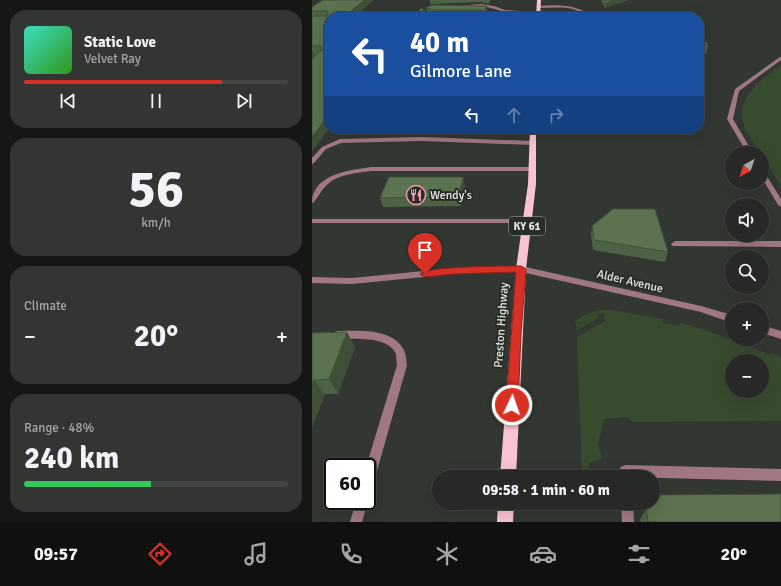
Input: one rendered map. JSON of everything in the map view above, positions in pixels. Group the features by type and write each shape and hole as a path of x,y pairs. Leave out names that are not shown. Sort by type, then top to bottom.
{"main road":[{"path":"538,9 539,0"},
{"name":"Preston Highway","path":"508,470 516,333 521,269 532,169 533,134"},
{"path":"505,522 506,510"}],"street":[{"path":"452,6 486,6 504,11 562,8 580,10 583,12"},
{"path":"746,146 730,119 737,90 781,58"},
{"path":"312,162 324,148 340,141 421,139 533,143"},
{"path":"312,201 323,185 333,178 350,172 372,169 532,169"},
{"path":"769,185 781,205"},
{"path":"312,221 527,221"},
{"path":"675,244 781,244"},
{"name":"Alder Avenue","path":"312,280 352,282 454,271 521,269 701,309 725,317"},
{"path":"769,331 781,335"},
{"path":"328,334 368,335 389,341 399,350 402,365 375,458"},
{"path":"660,472 781,475"},
{"path":"356,522 359,510"},
{"path":"627,510 628,522"}],"green space":[{"path":"781,65 781,186 769,167 769,146 756,146 745,129 742,118 746,99 757,84"},
{"path":"600,310 611,310 663,319 662,322 679,326 680,323 692,326 725,337 725,346 748,346 768,354 725,354 725,398 769,398 769,355 772,353 781,358 781,421 633,422 628,417 604,419 598,444 602,458 589,464 589,470 582,470 577,337 605,321 604,313 597,315 599,318 577,330 575,321 586,314"}],"building":[{"path":"323,0 365,0 350,12 312,11 312,7"},
{"path":"604,0 614,0 606,3"},
{"path":"432,5 487,6 485,10 434,10 426,8"},
{"path":"421,8 425,11 433,12 418,12"},
{"path":"312,16 324,16 324,48 320,46 312,46"},
{"path":"704,39 708,45 704,45"},
{"path":"324,48 324,121 312,137 312,59"},
{"path":"389,177 463,177 459,197 380,198"},
{"path":"613,209 655,209 668,252 594,240 592,226"},
{"path":"347,332 329,379 314,380 312,386 312,333"},
{"path":"781,494 781,522 648,522 646,510 660,510 660,495"}],"place":[{"name":"Wendy's","path":"416,195"}],"route":[{"path":"425,274 454,271 521,269 512,405"}]}
